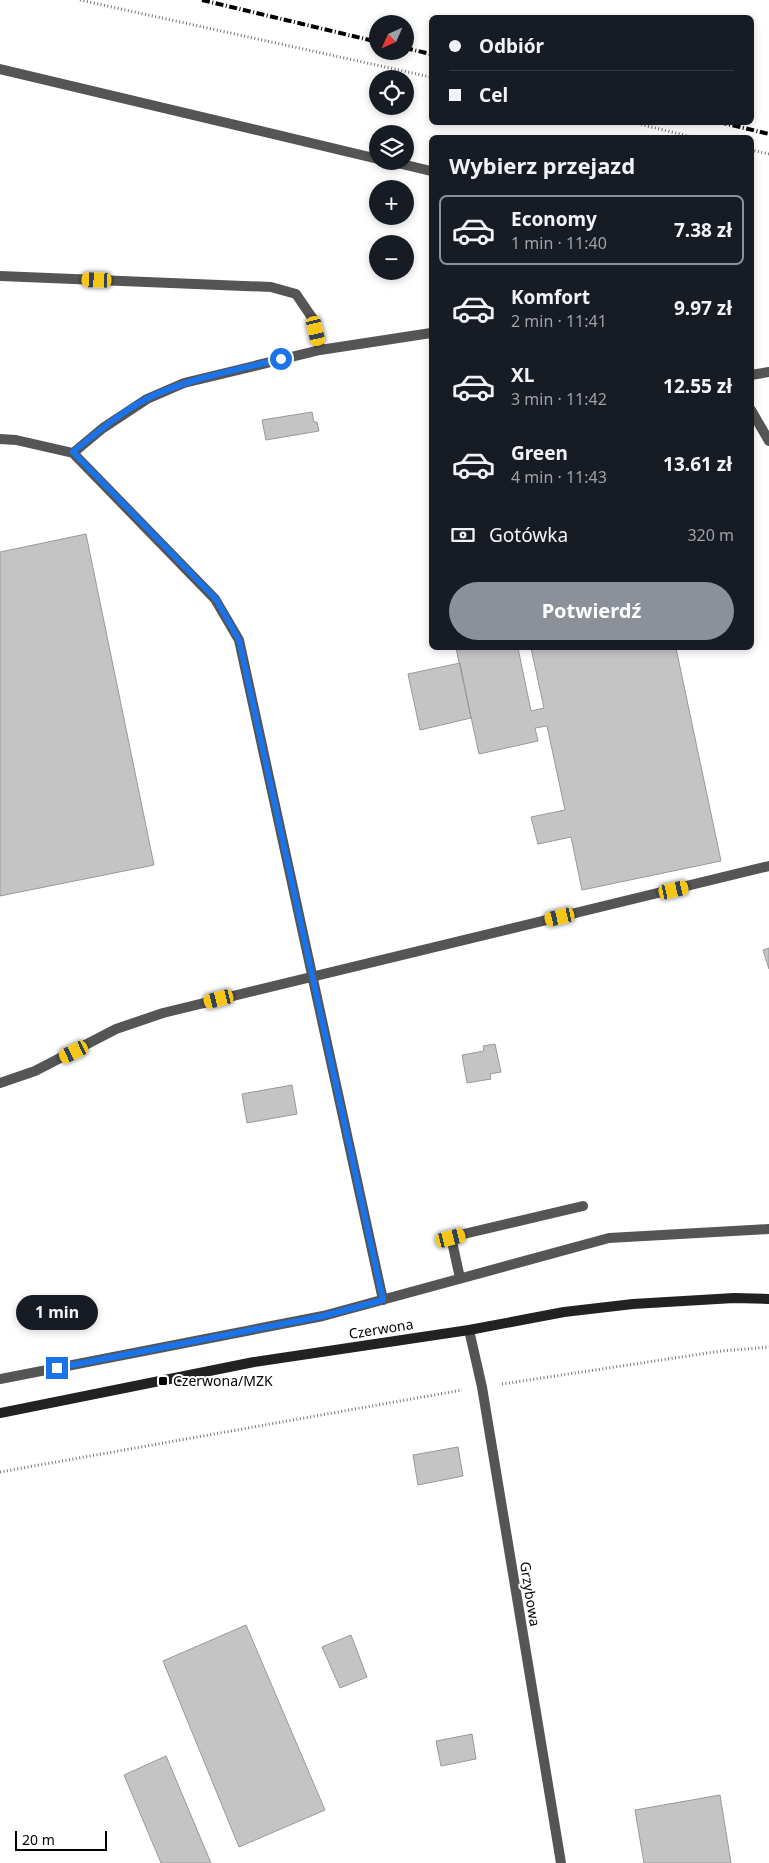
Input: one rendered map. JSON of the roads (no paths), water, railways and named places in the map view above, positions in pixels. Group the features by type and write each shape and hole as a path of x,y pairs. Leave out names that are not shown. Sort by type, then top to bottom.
{"main road":[{"name":"Czerwona","path":"0,1413 254,1362 469,1330 564,1312 633,1304 734,1298 769,1299"}],"street":[{"path":"0,69 369,156"},
{"path":"414,167 429,171"},
{"path":"0,276 271,287 296,294 313,319 320,350"},
{"path":"73,452 103,428 147,399 184,383 320,350 429,333"},
{"path":"754,374 769,372"},
{"path":"754,415 769,442"},
{"path":"0,439 16,440 73,452 216,599 239,640 383,1300"},
{"path":"0,1083 35,1071 116,1029 163,1013 769,866"},
{"path":"460,1278 451,1238 583,1206"},
{"path":"0,1379 323,1316 609,1238 769,1229"},
{"name":"Grzybowa","path":"469,1330 482,1387 561,1863"}],"railway":[{"path":"202,0 369,40"},
{"path":"414,50 429,54"},
{"path":"732,125 769,134"}],"place":[{"name":"Czerwona/MZK","path":"163,1381"}]}
